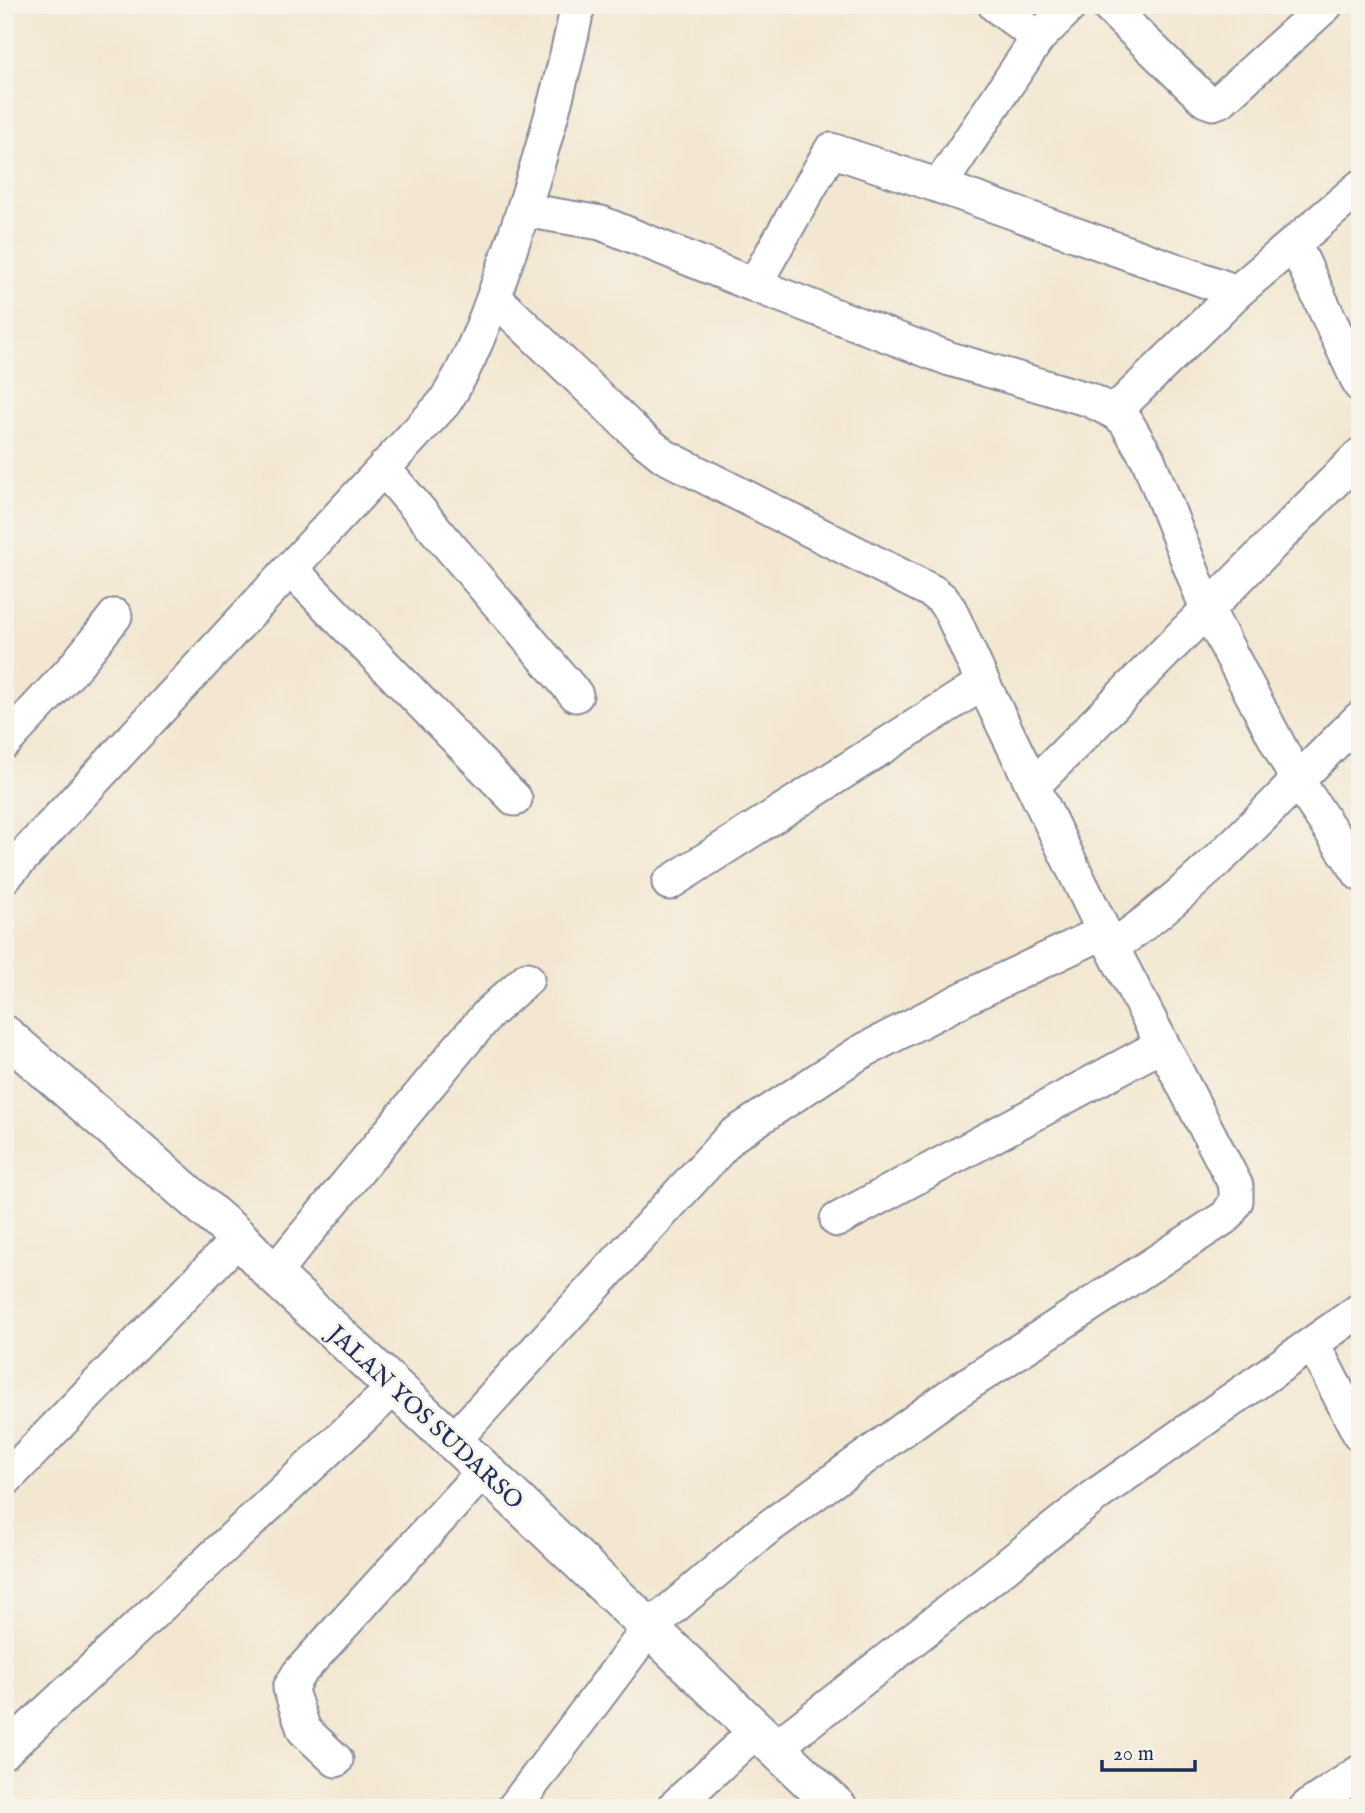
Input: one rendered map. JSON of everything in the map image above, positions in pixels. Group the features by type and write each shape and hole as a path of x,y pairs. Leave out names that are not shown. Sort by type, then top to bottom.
{"highway":[{"name":"JALAN YOS SUDARSO","path":"5,1035 239,1238 272,1274 484,1470 838,1808"}],"street":[{"path":"5,876 384,469 444,403 458,383 494,297 524,210 578,5"},
{"path":"995,5 1038,38"},
{"path":"939,186 1038,38 1071,5"},
{"path":"1107,5 1205,100 1213,103 1240,85 1326,5"},
{"path":"754,285 831,150 1237,292"},
{"path":"1114,412 1237,292 1360,187"},
{"path":"524,210 601,223 754,285 950,359 1090,400 1125,420 1148,458 1207,609 1297,780 1360,874"},
{"path":"1294,243 1360,385"},
{"path":"494,297 638,435 664,456 933,592 942,599 950,610 982,683 1108,940 1236,1186 1236,1201 1227,1216 948,1397 856,1462 762,1532 649,1628 514,1808"},
{"path":"1034,786 1360,455"},
{"path":"384,469 576,695"},
{"path":"291,569 514,799"},
{"path":"5,742 72,670 115,616"},
{"path":"669,883 982,683"},
{"path":"453,1441 732,1136 859,1053 967,997 1135,931 1223,858 1360,718"},
{"path":"272,1274 458,1049 490,1012 527,978"},
{"path":"837,1220 1162,1045"},
{"path":"5,1480 239,1238"},
{"path":"673,1808 1098,1493 1360,1310"},
{"path":"1313,1344 1360,1435"},
{"path":"5,1751 394,1388"},
{"path":"336,1760 304,1730 290,1688 299,1673 484,1470"},
{"path":"1306,1808 1360,1772"}]}
